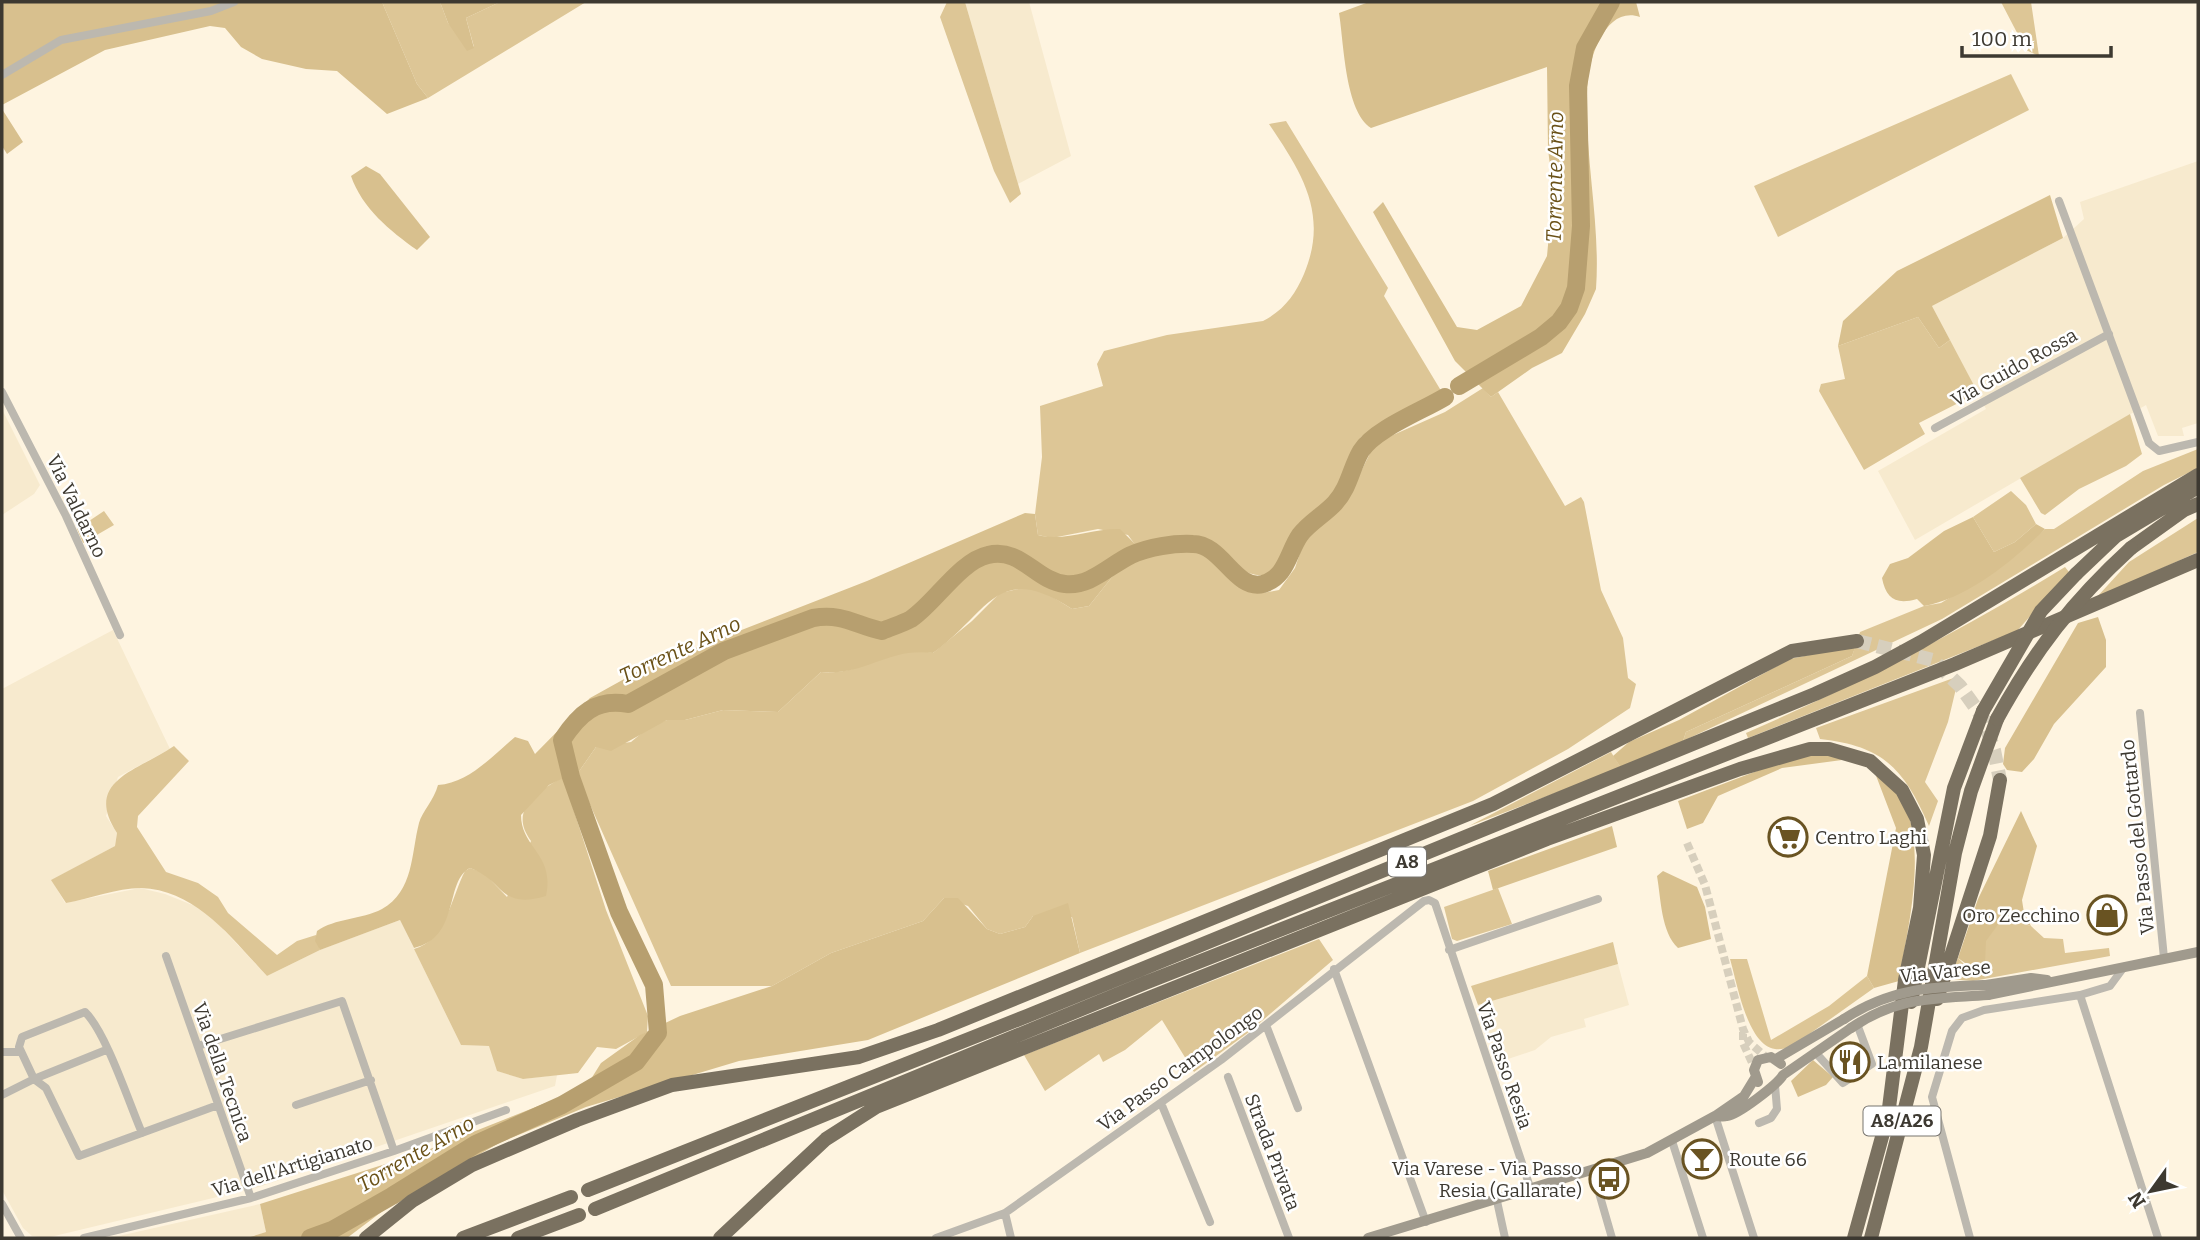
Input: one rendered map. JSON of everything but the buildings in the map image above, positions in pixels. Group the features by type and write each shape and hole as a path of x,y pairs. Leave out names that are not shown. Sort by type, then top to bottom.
{"highway":[{"name":"A8","path":"588,1191 1027,1016 1815,694 1875,667 1921,642 2198,475"},
{"name":"A8/A26","path":"1854,1238 1888,1116 1954,788 1983,712 2041,611 2076,574 2116,536 2198,487"},
{"path":"1922,1047 1955,853 1971,791 1997,719 2024,670 2059,620 2089,586 2131,548 2184,510 2198,504"},
{"name":"A8","path":"595,1209 1145,983 1955,664 2198,561"},
{"path":"366,1238 441,1181 577,1120 672,1085 859,1057 899,1045 1493,804 1792,651 1857,640"},
{"path":"720,1238 826,1139 876,1107 1547,839 1740,769 1810,749 1842,751 1870,761 1902,790 1917,819 1924,855 1920,908 1905,980 1888,1116"},
{"path":"1922,1047 1980,869 2000,780"},
{"name":"A8/A26","path":"1871,1238 1922,1047"},
{"path":"463,1238 571,1197"},
{"path":"518,1238 579,1215"}],"main road":[{"name":"Via Varese","path":"1783,1075 1851,1024 1864,1005 1895,993 1987,990 2031,978 2049,981 2198,952"},
{"name":"Via Varese","path":"1776,1059 1851,1024"},
{"path":"1371,1238 1592,1172 1672,1141 1744,1096 1755,1078 1754,1067 1758,1060 1766,1057 1776,1059 1782,1065 1783,1075 1772,1086 1731,1115 1715,1116"},
{"path":"1755,1078 1762,1085 1772,1086"}],"street":[{"path":"2,75 61,40 211,11 234,2"},
{"path":"2059,201 2149,443 2159,451 2198,442"},
{"name":"Via Guido Rossa","path":"1935,428 2109,334"},
{"name":"Via Valdarno","path":"2,392 66,516 120,635"},
{"name":"Via Passo del Gottardo","path":"2140,713 2164,958"},
{"name":"Via Passo Resia","path":"1429,900 1434,904 1531,1191"},
{"name":"Via Passo Campolongo","path":"936,1238 1005,1213 1161,1103 1266,1025 1334,969 1424,901 1429,900"},
{"path":"1449,950 1598,900"},
{"name":"Via della Tecnica","path":"166,956 251,1198"},
{"path":"1970,1238 1932,1097 1952,1031 1962,1018 1984,1010 2080,995 2110,986 2124,967"},
{"path":"1334,969 1426,1222"},
{"path":"2080,995 2158,1238"},
{"path":"198,1046 342,1001 394,1152"},
{"path":"142,1133 93,1020 85,1012 22,1037 19,1047 21,1052 34,1079 46,1088 79,1156 142,1133 218,1105"},
{"path":"1815,1052 1843,1083 1872,1064 1851,1024"},
{"path":"1266,1025 1298,1108"},
{"path":"2,1095 106,1049"},
{"path":"2,1052 21,1052"},
{"name":"Strada Privata","path":"1228,1077 1289,1238"},
{"path":"296,1105 371,1080"},
{"path":"1759,1123 1770,1118 1777,1109 1772,1086"},
{"path":"1161,1103 1210,1222"},
{"name":"Via dell'Artigianato","path":"84,1238 251,1198 394,1152 506,1110"},
{"path":"1715,1116 1754,1238"},
{"path":"1672,1141 1703,1238"},
{"path":"1592,1172 1612,1238"},
{"path":"1497,1201 1505,1238"},
{"path":"2,1204 21,1238"},
{"path":"1005,1213 1011,1238"}],"shaded area":[{"path":"2,2 382,2 417,84 428,98 387,114 337,71 306,69 262,59 241,47 225,28 210,26 105,50 2,105"},
{"path":"382,2 440,2 448,23 474,47 466,18 500,2 586,2 428,98 417,84"},
{"path":"440,2 500,2 466,18 474,48 467,51 448,23"},
{"path":"947,2 965,2 1021,194 1010,203 994,171 940,17"},
{"path":"965,2 1029,2 1071,156 1018,184"},
{"path":"1369,2 1636,2 1640,17 1628,15 1618,18 1610,25 1597,45 1588,78 1587,131 1596,236 1596,289 1562,353 1532,368 1491,397 1455,361 1373,212 1383,202 1457,327 1477,330 1521,306 1547,256 1553,190 1548,149 1547,67 1371,128 1362,119 1351,92 1339,13"},
{"path":"2001,2 2031,2 2039,56 2026,50"},
{"path":"2011,74 2029,110 1778,237 1754,186"},
{"path":"2,109 23,142 7,154 2,146"},
{"path":"1286,121 1388,288 1384,296 1443,394 1410,414 1361,437 1345,476 1331,499 1311,518 1298,524 1284,555 1267,576 1247,572 1220,548 1203,541 1183,540 1135,551 1136,546 1128,535 1098,529 1052,538 1038,535 1035,514 1042,457 1040,406 1103,386 1097,364 1104,351 1167,335 1263,321 1283,307 1297,289 1311,252 1313,213 1301,177 1269,124"},
{"path":"2198,161 2198,423 2182,428 2184,436 2158,436 2146,405 1915,540 1878,471 1986,409 1932,306 2063,238 2084,219 2080,202"},
{"path":"366,166 380,174 430,237 417,250 387,227 362,198 351,176"},
{"path":"2050,195 2063,238 1932,306 1950,340 1939,348 1918,317 1838,346 1843,321 1897,271"},
{"path":"1918,317 1939,348 1950,340 1978,393 1919,423 1925,434 1864,470 1819,391 1821,384 1845,379 1838,346"},
{"path":"1483,388 1491,397 1498,392 1565,506 1581,497 1584,502 1601,590 1623,638 1628,678 1636,684 1630,708 1568,749 1473,801 1080,953 1072,917 1033,916 1025,927 1000,934 987,929 968,906 944,898 923,921 831,953 772,986 671,986 575,771 580,770 596,747 631,742 649,727 667,720 685,720 723,710 778,712 821,672 852,669 904,651 933,653 972,621 1000,593 1027,587 1043,591 1072,609 1089,606 1116,572 1134,557 1194,548 1215,557 1240,581 1263,593 1279,590 1295,568 1303,544 1350,494 1375,443 1445,412"},
{"path":"2,409 40,485 34,494 2,515"},
{"path":"2130,414 2142,454 2126,466 2079,489 2045,515 2041,513 2020,478"},
{"path":"2198,449 2198,468 2164,485 1942,619 1683,741 1686,732 1852,656 1860,632 1924,606 1941,603 2000,567 2045,529 2054,529 2143,471"},
{"path":"2011,491 2026,505 2036,524 2015,542 1994,552 1973,517"},
{"path":"104,511 114,525 83,543 77,529"},
{"path":"1025,513 1035,514 1038,535 1048,537 1120,529 1137,546 1134,557 1116,572 1089,606 1072,609 1047,595 1026,589 1010,591 995,597 933,653 903,654 851,670 821,672 778,712 723,710 685,720 667,720 611,751 596,747 580,770 549,785 521,815 526,836 546,870 546,896 531,899 511,897 470,868 457,884 446,921 439,933 429,942 414,948 400,920 320,950 315,941 317,931 382,909 400,892 406,882 419,823 438,785 470,774 515,737 528,741 535,754 590,698 644,668 867,581"},
{"path":"1973,517 1994,552 2015,542 2036,524 2045,529 2005,565 1973,586 1941,602 1924,606 1917,599 1898,601 1889,595 1882,578 1890,564 1908,558 1944,531"},
{"path":"2198,518 2198,552 2096,598 2129,562"},
{"path":"2065,567 2069,572 2017,631 1748,738 1746,733 1909,656"},
{"path":"2098,617 2106,640 2106,667 2054,724 2034,759 2022,772 2007,770 2003,764 2005,748 2078,623"},
{"path":"113,630 170,749 118,777 106,816 117,833 115,846 52,880 65,903 140,888 165,894 205,910 267,976 320,950 400,920 461,1045 490,1046 498,1071 523,1079 557,1075 555,1086 259,1187 46,1238 32,1236 23,1228 2,1190 2,689"},
{"path":"1856,645 1852,656 1686,732 1683,741 1621,768 1613,756 1629,742 1679,720 1790,659"},
{"path":"1959,676 1948,722 1925,782 1938,801 1929,826 1910,789 1889,764 1861,748 1820,739 1816,728"},
{"path":"174,746 189,761 138,816 137,827 166,872 198,883 218,897 228,913 277,955 297,941 316,935 320,950 267,976 227,932 179,897 161,891 132,888 66,903 51,880 115,846 117,833 108,815 106,800 111,789 132,770"},
{"path":"1611,752 1621,768 1469,826"},
{"path":"1816,754 1833,754 1842,760 1782,768 1718,796 1703,823 1687,829 1678,801 1783,761"},
{"path":"1875,773 1895,789 1907,811 1914,838 1915,868 1899,981 1874,988 1867,976 1896,828"},
{"path":"563,777 606,910 648,1016 647,1032 616,1049 597,1047 578,1073 523,1079 497,1071 489,1046 461,1045 414,949 434,937 441,927 465,871 470,868 484,873 507,897 531,841 525,830 524,811 535,796"},
{"path":"2021,811 2037,846 2022,900 2024,913 2031,926 2003,918 1986,941 1985,964 1976,971 1958,958 1978,899"},
{"path":"1612,826 1617,847 1493,890 1488,871"},
{"path":"1663,871 1697,887 1705,907 1711,939 1678,948 1672,941 1663,915 1657,876"},
{"path":"1498,888 1512,924 1457,941 1452,939 1444,907"},
{"path":"944,898 958,898 987,929 1000,934 1025,927 1033,916 1068,903 1080,953 868,1040 739,1061 586,1107 499,1143 388,1207 347,1238 247,1238 266,1232 260,1204 420,1153 586,1087 601,1063 640,1035 680,1016 772,986 831,953 923,921"},
{"path":"2003,918 2031,926 2044,938 2063,939 2065,953 2109,948 2110,956 1973,981 1949,979 1958,958 1965,965"},
{"path":"1319,939 1333,960 1249,1032 1194,1072 1162,1020 1125,1050 1103,1062 1099,1054 1045,1091 1024,1055"},
{"path":"1613,942 1618,964 1478,1005 1471,986"},
{"path":"1730,959 1747,959 1771,1040 1829,1006 1867,976 1874,988 1791,1047 1775,1049 1765,1045 1750,1025"},
{"path":"1618,964 1629,1005 1584,1019 1586,1027 1551,1037 1535,1050 1499,1062 1478,1005"},
{"path":"1813,1060 1833,1077 1826,1085 1798,1097 1791,1081"},
{"path":"260,1204 266,1232 247,1238 110,1238"}],"waterway":[{"name":"Torrente Arno","path":"1459,386 1541,337 1559,322 1569,308 1576,288 1581,226 1578,86 1585,48 1611,2"},
{"name":"Torrente Arno","path":"310,1238 332,1230 476,1144 562,1105 636,1062 658,1033 654,985 619,912 571,777 562,740 589,710 607,703 628,704 724,651 813,618 841,618 882,631 911,619 968,565 988,555 1010,556 1055,582 1074,584 1091,579 1138,552 1162,546 1193,544 1212,551 1244,581 1263,584 1277,576 1300,535 1340,497 1361,451 1368,443 1388,428 1445,397"}],"tunnel":[{"path":"1857,641 1933,660 1960,686 1983,718 1994,750 2000,780"},
{"path":"1687,843 1705,885 1743,1029 1749,1042 1766,1057"},
{"path":"1743,1032 1743,1043 1754,1067"}],"place":[{"name":"Centro Laghi","path":"1788,837"},
{"name":"Oro Zecchino","path":"2107,915"},
{"name":"La milanese","path":"1850,1062"},
{"name":"Route 66","path":"1702,1159"},
{"name":"Via Varese - Via Passo Resia (Gallarate)","path":"1609,1179"}]}
